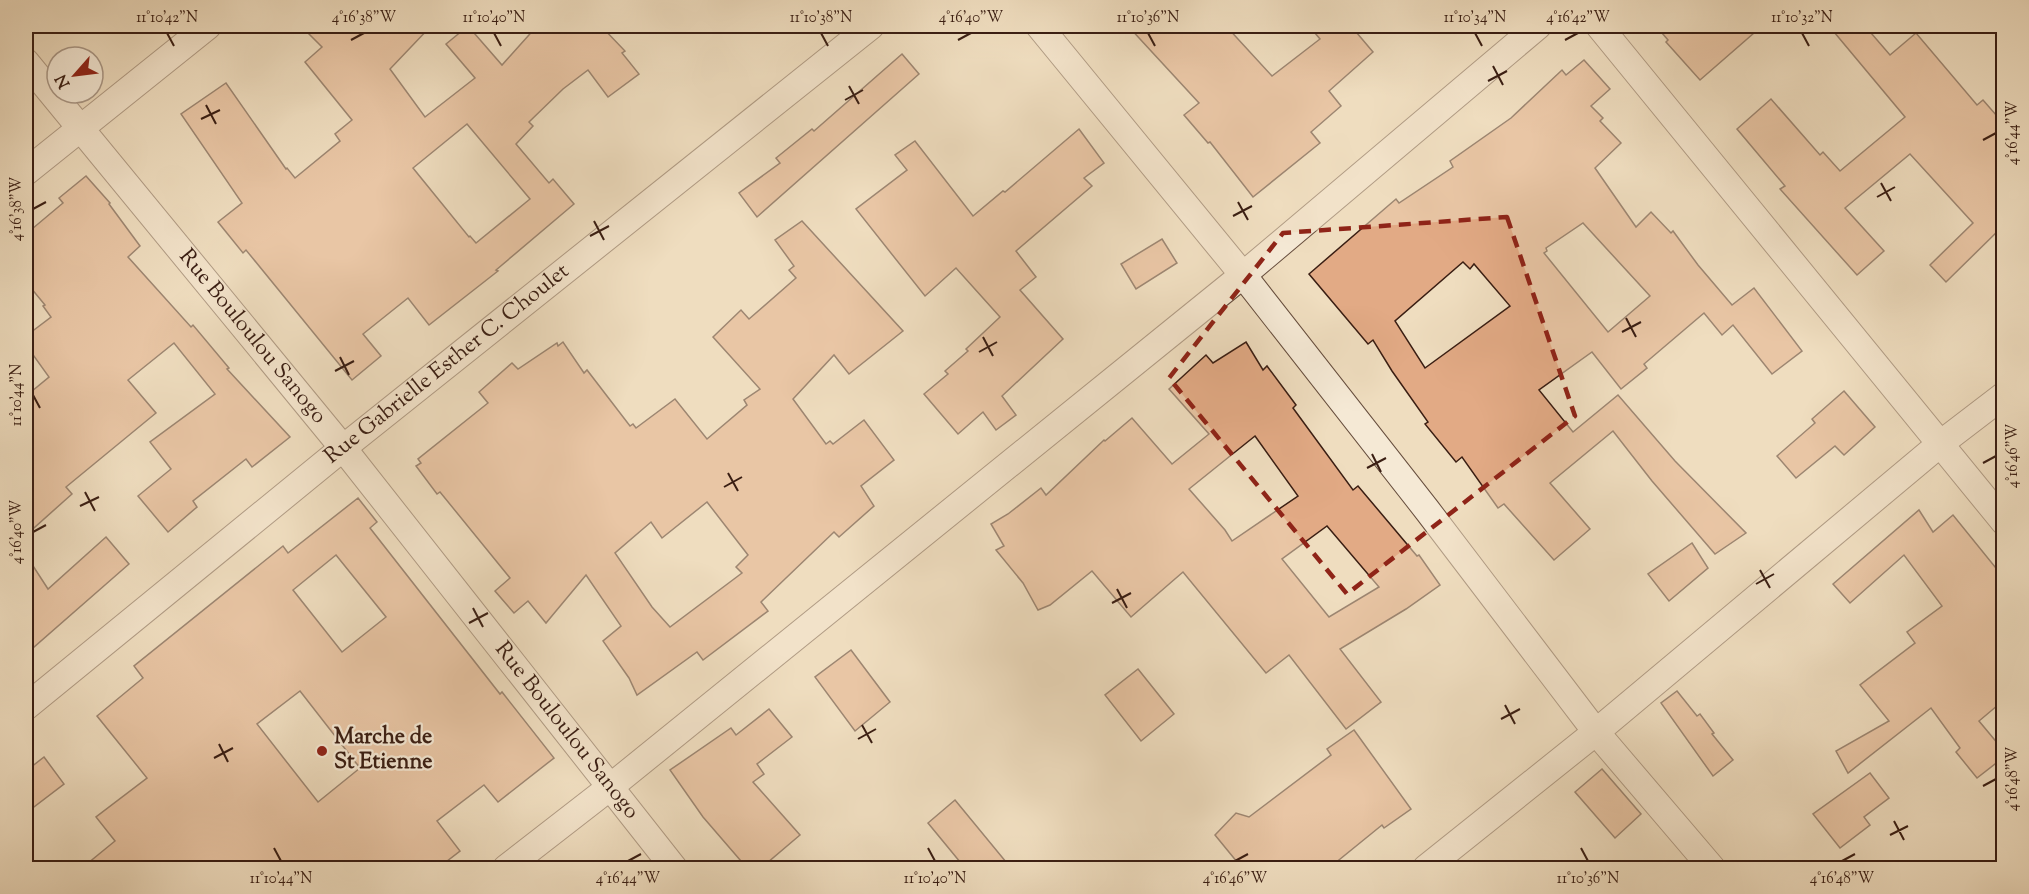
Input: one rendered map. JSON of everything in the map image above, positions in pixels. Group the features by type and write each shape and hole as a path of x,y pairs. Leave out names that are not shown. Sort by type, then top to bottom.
{"street":[{"path":"26,171 208,26"},
{"name":"Rue Gabrielle Esther C. Choulet","path":"26,707 343,448 871,26"},
{"path":"1040,26 1243,275 1427,510 1596,732 1712,868"},
{"path":"506,868 609,788 1243,275 1538,26"},
{"path":"1599,26 2004,522"},
{"name":"Rue Bouloulou Sanogo","path":"26,62 343,448 674,868"},
{"path":"1426,868 1596,732 1940,444 2004,395"}],"highlighted area":[{"path":"1507,217 1575,416 1347,594 1169,378 1283,233"}],"building":[{"path":"301,26 431,26 390,69 425,117 475,78 446,44 468,26 502,65 537,26 601,26 625,51 622,53 639,74 608,97 588,70 563,89 529,122 533,126 516,144 549,183 553,179 574,204 496,270 498,271 429,325 408,298 363,334 381,356 352,380 246,250 243,253 218,222 242,203 181,114 226,83 286,169 295,178 340,141 335,134 352,120 305,62 322,47","holes":["467,124 530,199 476,243 413,168"]},
{"path":"1128,26 1226,26 1272,76 1320,39 1309,26 1351,26 1373,52 1329,91 1341,106 1311,132 1320,143 1253,197 1210,142 1208,143 1184,115 1199,103"},
{"path":"1656,26 1762,26 1700,80 1666,42 1668,40"},
{"path":"1829,26 1865,26 1890,55 1916,33 1977,105 1983,100 2004,124 2004,225 1946,282 1930,265 1973,223 1910,154 1845,208 1884,251 1857,275 1780,189 1785,186 1737,129 1771,99 1820,155 1823,152 1840,171 1905,117"},
{"path":"902,54 919,74 757,217 739,193 780,163 776,158 812,129 814,131"},
{"path":"1584,60 1610,89 1591,106 1603,118 1600,121 1621,143 1595,168 1636,227 1651,212 1671,233 1673,231 1732,305 1754,288 1802,351 1772,374 1733,325 1722,335 1704,313 1644,364 1647,368 1621,389 1592,352 1539,390 1573,432 1618,395 1675,461 1746,533 1715,554 1652,481 1613,431 1550,483 1590,529 1554,560 1504,504 1498,508 1462,457 1456,462 1425,424 1428,422 1373,340 1368,344 1309,274 1396,199 1399,203 1453,167 1450,161 1511,118 1562,70 1566,75","holes":["1583,223 1650,296 1608,332 1544,253 1547,251 1546,248","1463,262 1470,269 1474,264 1510,306 1425,368 1395,321"]},
{"path":"1079,129 1104,163 1084,178 1092,186 1016,251 1036,277 1020,290 1063,339 1002,396 1016,415 996,430 983,412 958,434 924,394 948,374 945,371 968,351 966,349 1000,317 956,268 925,296 856,209 907,170 895,155 915,141 973,216"},
{"path":"86,176 110,203 140,246 128,257 191,327 193,325 229,368 227,369 290,437 252,467 246,459 193,501 197,507 168,532 138,496 171,469 150,442 215,394 174,343 128,380 156,413 66,487 72,494 26,535 26,396 49,377 26,345 26,336 51,317 43,306 45,305 26,282 26,234 63,203 59,198"},
{"path":"802,221 903,331 849,374 834,355 793,399 826,444 830,441 833,444 864,420 894,460 861,486 874,506 839,537 834,532 761,602 768,611 703,660 697,652 637,695 629,678 603,641 621,626 586,575 546,623 528,601 514,613 495,591 510,578 440,492 437,494 416,466 421,463 418,459 488,403 479,392 512,363 518,369 557,343 558,346 563,342 584,373 587,370 630,426 633,424 636,428 675,399 707,439 747,405 744,400 760,389 713,337 741,310 749,319 796,278 789,270 794,266 775,240","holes":["707,502 748,555 736,567 742,573 670,627 652,607 615,553 651,522 662,538"]},
{"path":"1162,239 1177,263 1136,289 1121,264"},
{"path":"1246,342 1263,370 1267,366 1296,405 1293,408 1353,490 1358,486 1417,556 1419,555 1440,585 1406,609 1340,649 1381,702 1346,729 1289,655 1266,673 1183,572 1131,617 1092,571 1050,605 1038,610 1023,583 996,550 1004,546 991,524 1008,514 1041,488 1046,495 1104,440 1132,418 1172,464 1209,434 1169,389 1206,355 1213,363","holes":["1255,436 1298,496 1232,541 1189,489","1327,526 1379,587 1329,617 1282,559"]},
{"path":"1844,391 1875,427 1844,455 1835,446 1796,478 1777,456 1815,423 1812,419"},
{"path":"358,498 377,522 370,528 500,694 502,692 554,758 498,802 484,785 437,821 460,851 438,868 82,868 115,841 96,817 147,778 97,716 143,678 134,666 283,546 288,553","holes":["336,555 386,617 342,652 293,590","300,691 360,768 318,802 257,724"]},
{"path":"1919,510 1933,532 1953,515 2004,578 2004,700 1979,721 2004,751 2004,757 1977,778 1956,752 1960,748 1931,708 1848,773 1836,751 1889,721 1860,685 1915,643 1907,632 1942,606 1904,555 1850,603 1833,584"},
{"path":"106,537 129,564 26,654 26,555 48,589"},
{"path":"1692,543 1708,568 1669,601 1648,574"},
{"path":"851,650 890,702 855,731 815,677"},
{"path":"1138,669 1174,714 1141,741 1105,695"},
{"path":"1677,691 1697,716 1700,714 1714,733 1712,734 1733,760 1713,776 1661,703"},
{"path":"769,709 792,737 757,764 764,774 753,782 800,835 761,868 747,868 703,817 670,770 731,728 736,735"},
{"path":"1354,730 1411,809 1384,828 1382,825 1329,868 1242,868 1215,835 1236,813 1249,817 1331,755 1327,749"},
{"path":"44,757 64,784 26,813 26,771"},
{"path":"1602,769 1641,814 1615,838 1575,792"},
{"path":"1870,773 1889,798 1864,817 1870,825 1840,848 1813,814"},
{"path":"955,800 1011,868 965,868 928,823"}],"place":[{"name":"Marche de St Etienne","path":"322,751"}]}
